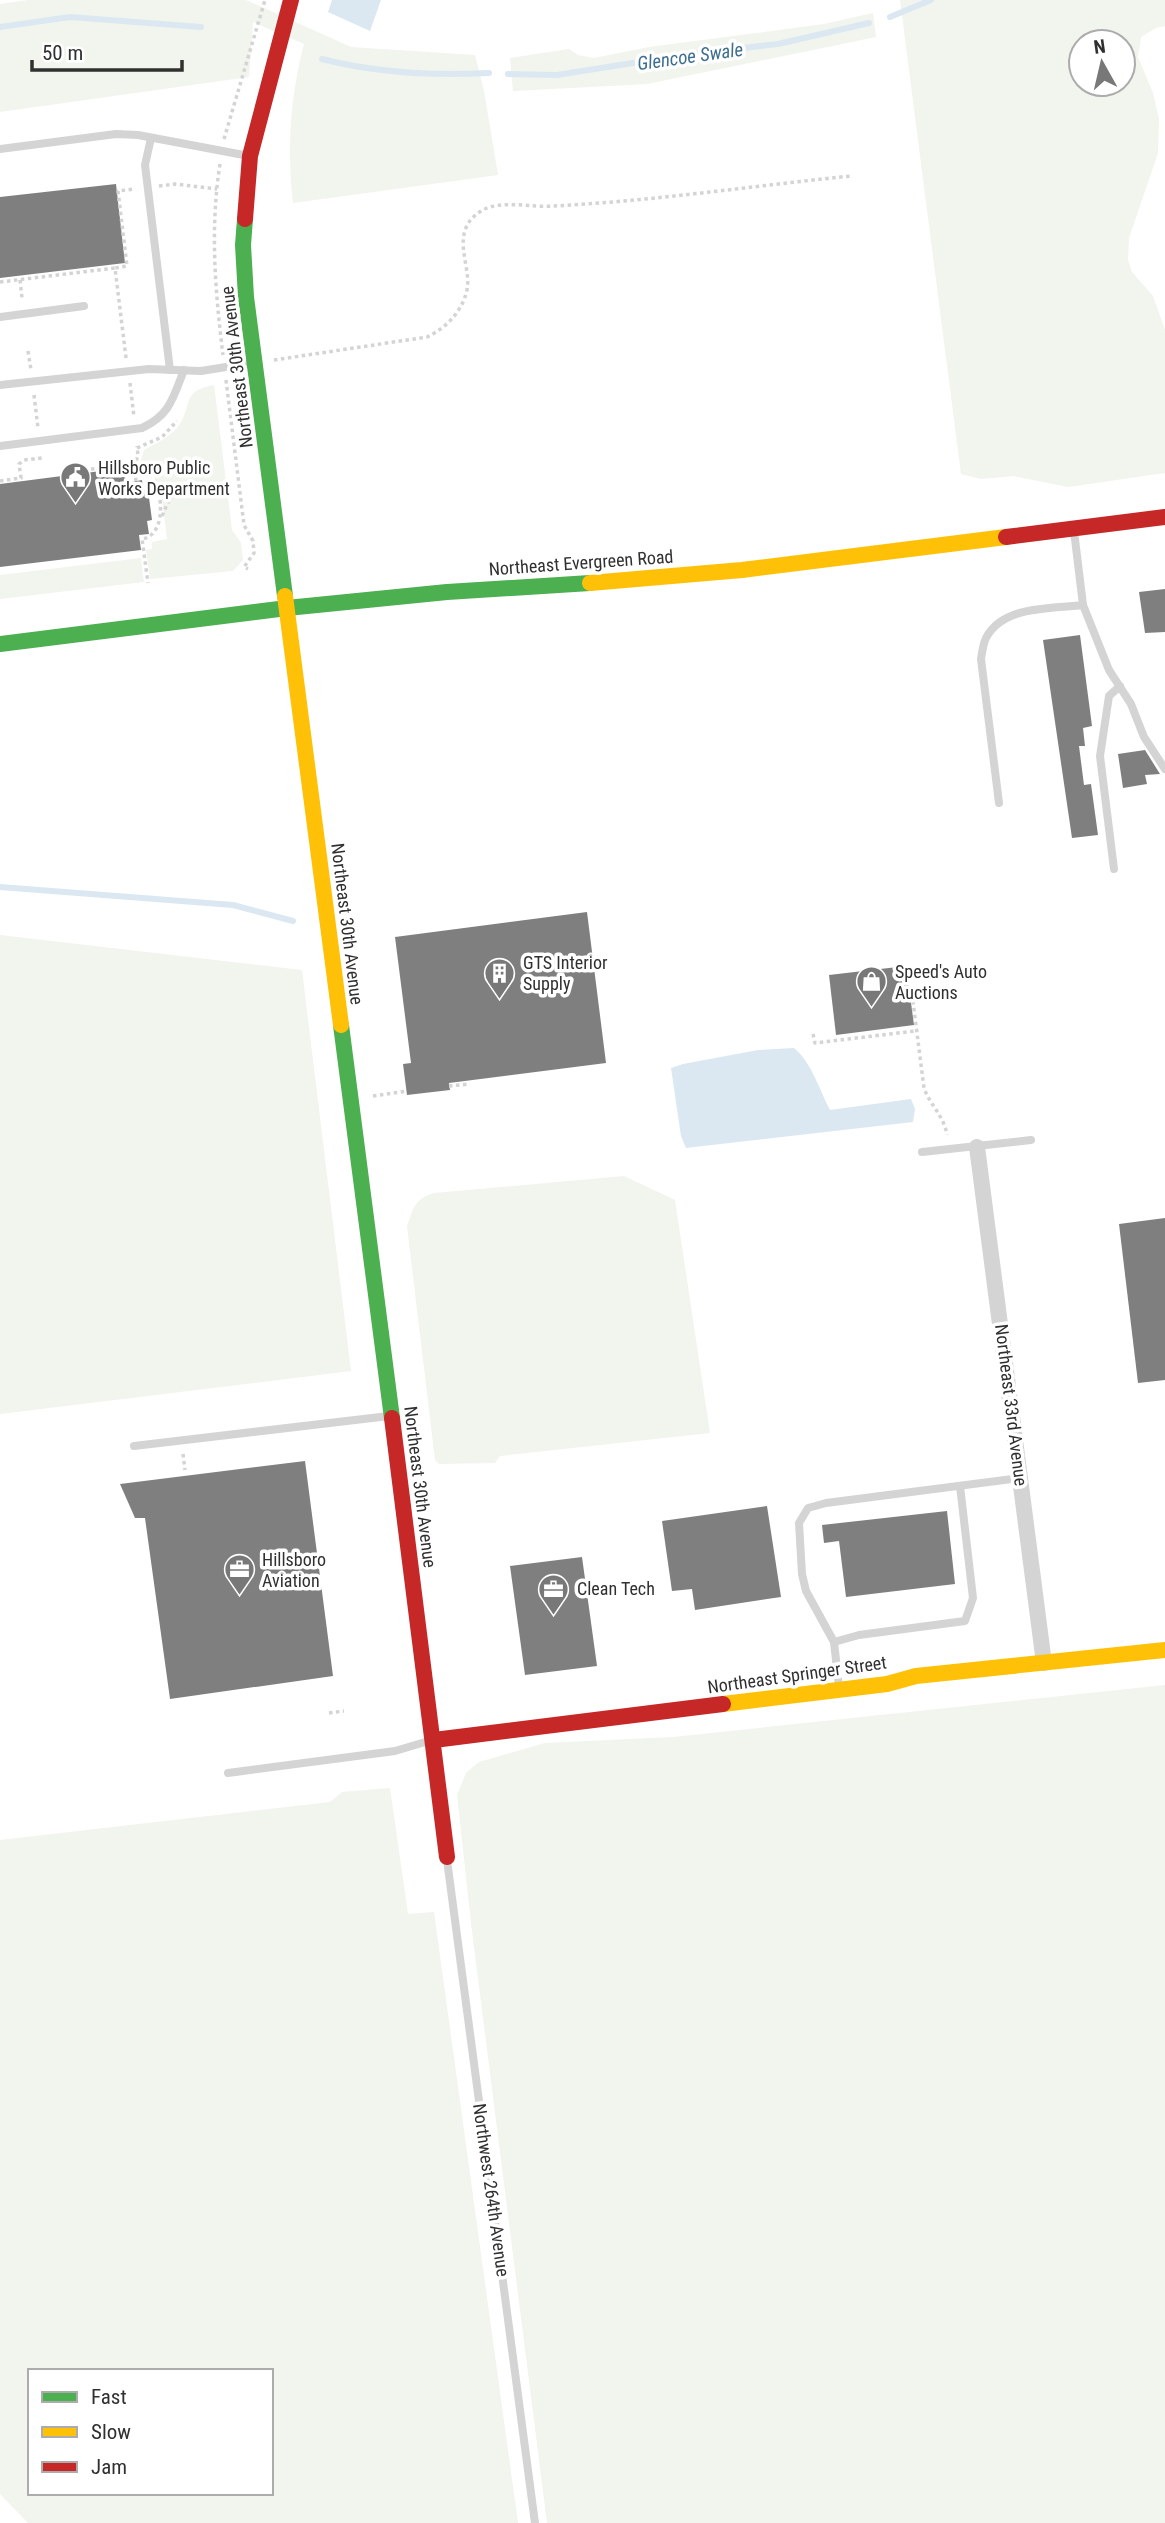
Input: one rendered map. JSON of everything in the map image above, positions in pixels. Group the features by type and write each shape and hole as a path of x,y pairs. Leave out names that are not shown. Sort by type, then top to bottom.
{"street":[{"name":"Northeast 30th Avenue","path":"290,0 250,156 243,244 246,297 447,1857"},
{"name":"Northeast Evergreen Road","path":"0,644 287,608 447,592 742,570 1165,517"},
{"name":"Northeast 33rd Avenue","path":"977,1147 1044,1663"},
{"name":"Northeast Springer Street","path":"434,1740 887,1684 916,1676 1165,1650"}],"lane":[{"path":"0,149 116,134 250,156"},
{"path":"150,138 145,165 170,370"},
{"path":"0,317 85,306"},
{"path":"0,385 149,369 201,371 255,363"},
{"path":"0,446 142,428 159,420 175,394 184,370"},
{"path":"1073,528 1083,605 1109,670 1131,704 1144,737 1165,769"},
{"path":"999,803 981,659 985,639 997,624 1013,614 1083,605"},
{"path":"1114,869 1100,756 1109,696 1120,686"},
{"path":"922,1152 1031,1140"},
{"path":"134,1446 392,1416"},
{"path":"839,1690 834,1642 806,1591 802,1574 799,1523 808,1508 826,1503 1020,1478"},
{"path":"834,1642 859,1634 965,1621 973,1598 960,1486"},
{"path":"228,1773 395,1751 434,1740"},
{"name":"Northwest 264th Avenue","path":"447,1857 535,2523"}],"path":[{"path":"224,138 265,0"},
{"path":"278,360 427,337 445,329 467,289 463,236 469,223 481,211 496,206 552,206 851,176"},
{"path":"0,282 115,268"},
{"path":"20,279 22,298"},
{"path":"28,351 31,373"},
{"path":"130,383 134,419"},
{"path":"34,395 38,430"},
{"path":"136,444 136,481"},
{"path":"0,481 21,478 19,464 24,460 42,458"},
{"path":"91,469 134,465 146,469 158,491 161,518"},
{"path":"148,583 142,539 150,538 158,530 170,497 177,492"},
{"path":"912,994 924,1088 927,1097 942,1116 948,1139"},
{"path":"813,1034 815,1043 916,1031"},
{"path":"449,1086 470,1084"},
{"path":"373,1096 407,1091"},
{"path":"183,1454 185,1470"},
{"path":"329,1713 344,1711"}],"shaded area":[{"path":"28,0 246,0 351,47 475,55 498,175 293,203 291,123 304,44 253,22 249,77 0,112 0,4"},
{"path":"332,0 381,0 370,31 328,12"},
{"path":"900,0 1165,0 1165,26 1141,37 1138,57 1153,93 1159,119 1158,153 1129,238 1128,260 1132,272 1153,296 1165,330 1165,473 1068,487 1014,476 981,479 961,474"},
{"path":"873,13 876,37 647,84 513,91 510,58 569,49 578,55 594,58 649,47 824,24"},
{"path":"214,385 232,530 241,543 243,560 233,571 150,579 146,550 152,549 152,542 167,539 158,486 149,468 141,460 144,450 166,438 177,428 191,396 196,391"},
{"path":"141,558 144,582 0,599 0,575"},
{"path":"0,935 302,970 351,1371 0,1414"},
{"path":"794,1048 810,1069 830,1110 911,1099 915,1109 913,1122 686,1148 681,1136 671,1068 758,1050"},
{"path":"624,1176 675,1200 710,1433 500,1456 495,1463 439,1464 435,1460 407,1226 416,1205 422,1198 434,1193"},
{"path":"1165,1685 1165,2523 547,2523 457,1795 466,1773 479,1762 545,1743 673,1737"},
{"path":"390,1788 408,1914 434,1912 518,2523 28,2523 0,2494 0,1840 330,1802 342,1792"}],"building":[{"path":"116,184 125,263 0,278 0,197"},
{"name":"Hillsboro Public Works Department","path":"124,468 126,483 142,480 143,490 148,490 152,520 147,521 149,534 139,535 141,550 0,567 0,484"},
{"path":"1165,589 1165,632 1145,633 1139,592"},
{"path":"1080,635 1092,726 1083,728 1085,746 1079,746 1084,785 1091,784 1098,835 1072,838 1043,640"},
{"path":"1145,750 1160,774 1145,775 1147,784 1123,788 1118,754"},
{"name":"GTS Interior Supply","path":"587,912 606,1063 449,1083 450,1090 407,1095 403,1064 411,1063 395,937"},
{"name":"Speed's Auto Auctions","path":"906,966 914,1025 836,1035 829,975"},
{"path":"1165,1218 1165,1380 1138,1383 1119,1224"},
{"name":"Hillsboro Aviation","path":"305,1461 333,1676 170,1699 145,1518 135,1518 120,1484"},
{"path":"767,1506 781,1597 695,1610 692,1589 672,1591 662,1521"},
{"path":"947,1511 955,1584 846,1597 839,1541 824,1543 822,1525"},
{"name":"Clean Tech","path":"582,1557 597,1666 525,1675 510,1566"}],"waterway":[{"name":"Glencoe Swale","path":"890,17 931,0"},
{"name":"Glencoe Swale","path":"0,27 70,17 201,27"},
{"name":"Glencoe Swale","path":"508,74 557,75 683,55 778,44 869,23"},
{"name":"Glencoe Swale","path":"322,59 363,68 405,72 489,73"},
{"path":"0,887 233,905 293,921"}],"traffic: fast":[{"path":"245,219 243,245 246,297 285,596"},
{"path":"0,644 287,608 447,592 590,583"},
{"path":"341,1025 392,1418"}],"traffic: slow":[{"path":"590,583 742,570 1006,537"},
{"path":"285,596 341,1025"},
{"path":"723,1704 887,1684 916,1676 1165,1650"}],"traffic: jam":[{"path":"245,219 250,156 291,0"},
{"path":"1006,537 1165,517"},
{"path":"392,1418 447,1857"},
{"path":"434,1740 723,1704"}],"place":[{"name":"Hillsboro Public Works Department","path":"75,505"},
{"name":"GTS Interior Supply","path":"500,1000"},
{"name":"Speed's Auto Auctions","path":"872,1009"},
{"name":"Hillsboro Aviation","path":"239,1597"},
{"name":"Clean Tech","path":"554,1616"}]}
